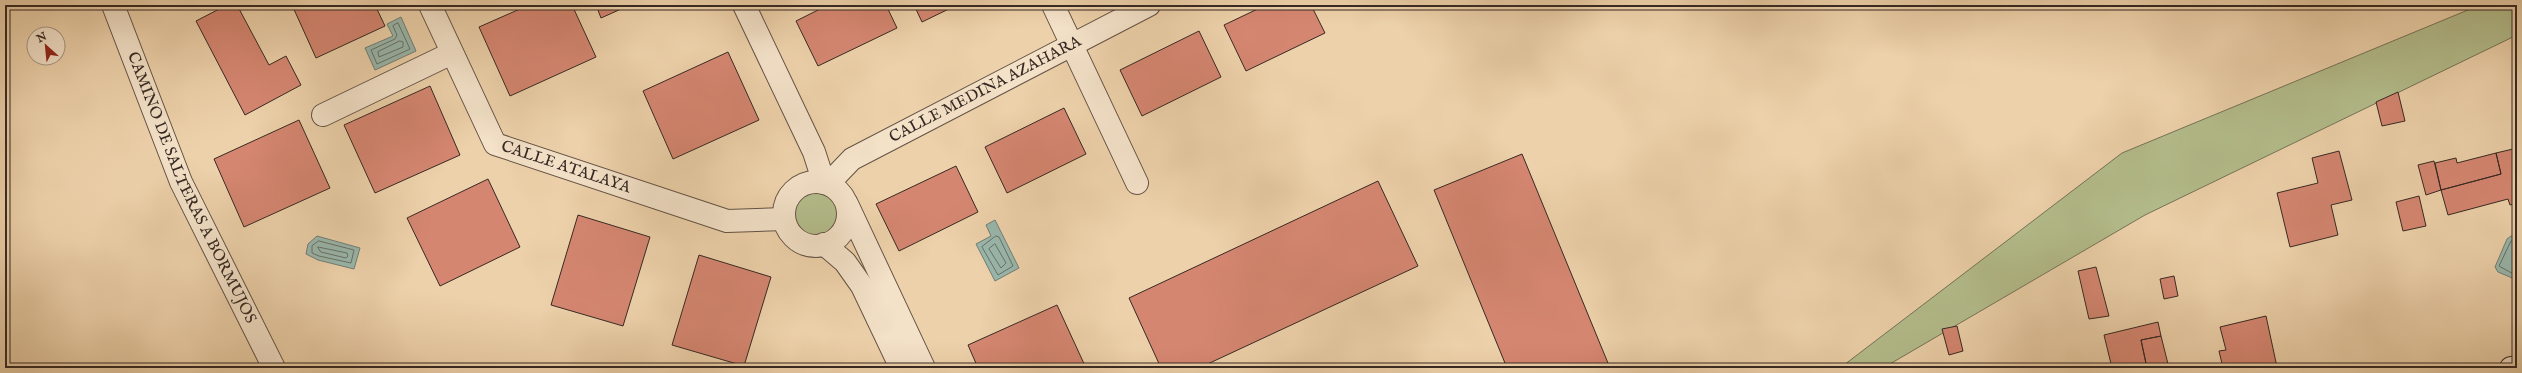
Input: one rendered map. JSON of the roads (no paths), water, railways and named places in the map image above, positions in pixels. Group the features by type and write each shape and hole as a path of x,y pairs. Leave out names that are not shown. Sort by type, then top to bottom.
{"street":[{"name":"CAMINO DE SALTERAS A BORMUJOS","path":"113,5 181,182 274,368"},
{"name":"CALLE ATALAYA","path":"430,5 495,144 728,221 784,219"},
{"path":"744,5 814,152 826,183"},
{"path":"1053,5 1137,183"},
{"name":"CALLE MEDINA AZAHARA","path":"826,183 852,159 1149,5"},
{"path":"323,115 452,53"},
{"path":"846,203 848,213 842,233 834,240 824,244 814,246 794,238 784,219 784,208 794,190 813,181 826,183 842,195 846,203 924,368"},
{"path":"824,244 845,262 862,286 901,368"},
{"path":"2511,368 2517,366"}],"water":[{"path":"401,17 416,51 375,70 365,48 393,36 387,24"},
{"path":"995,220 1019,268 995,281 976,244 991,236 986,225"},
{"path":"317,236 360,248 354,269 318,260 306,254 308,244"},
{"path":"2511,236 2517,236 2517,280 2498,272 2495,267 2507,239"}]}
